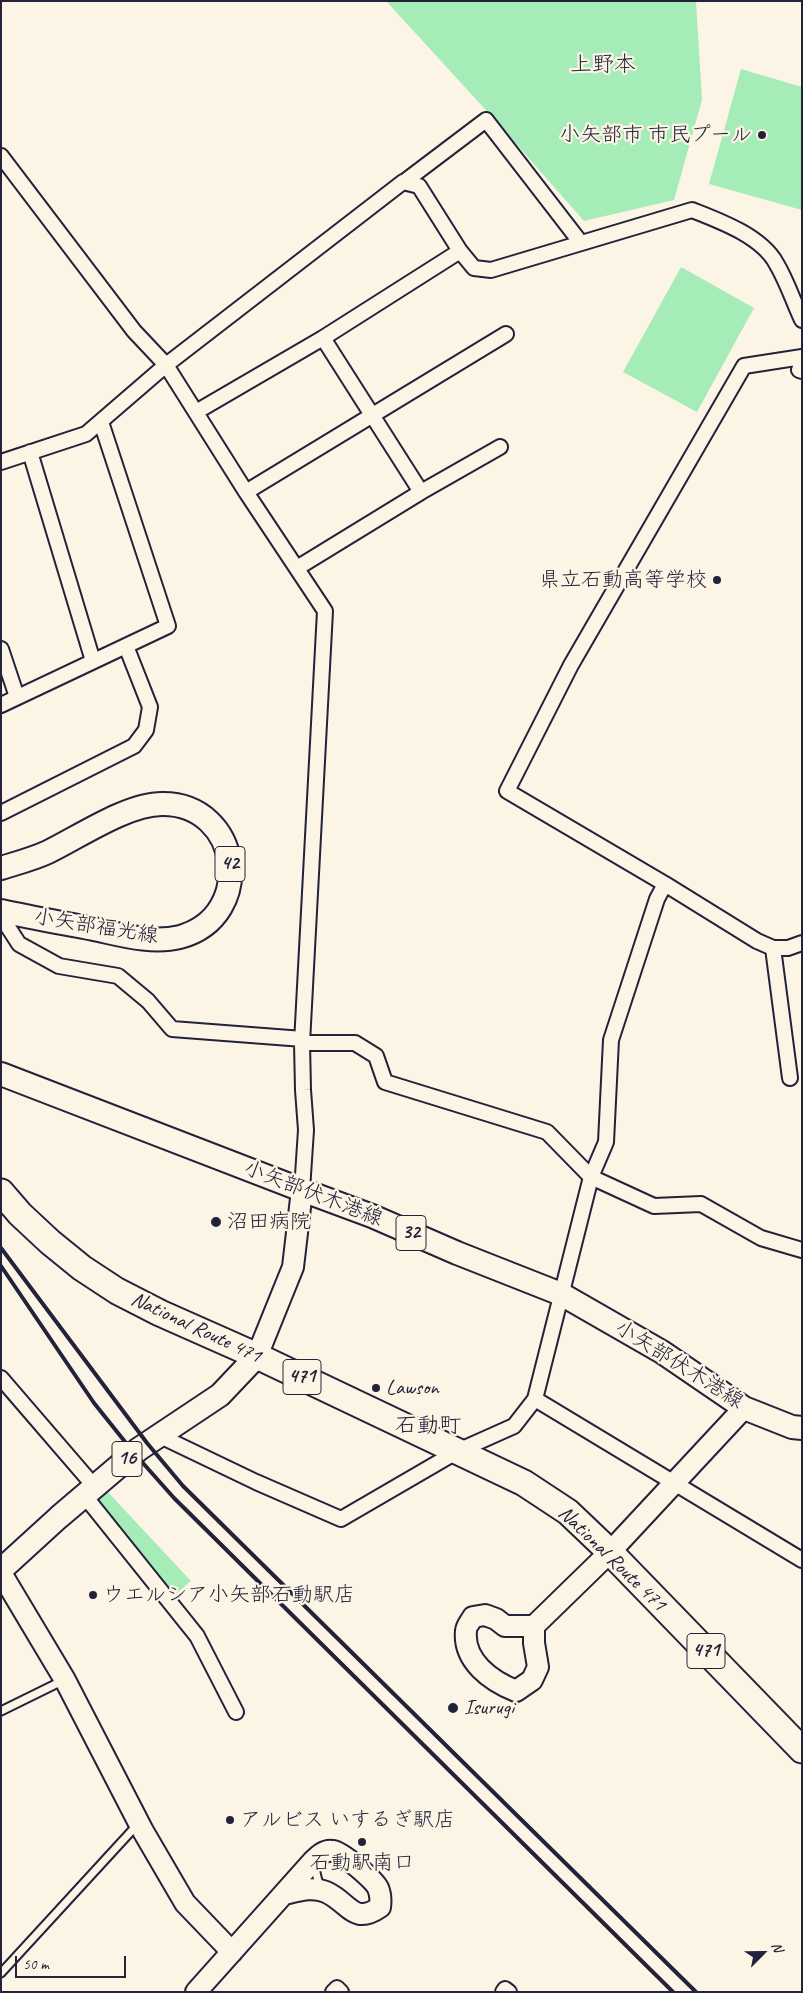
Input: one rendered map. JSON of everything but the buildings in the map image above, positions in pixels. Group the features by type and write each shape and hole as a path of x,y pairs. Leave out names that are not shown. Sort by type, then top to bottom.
{"highway":[{"name":"National Route 471","path":"1,1192 20,1214 50,1242 82,1268 117,1291 160,1313 257,1356 458,1451 524,1484 561,1507 610,1552 802,1750"}],"main road":[{"name":"小矢部福光線","path":"1,868 45,854 123,814 160,804 175,804 191,809 206,818 216,830 225,844 230,860 231,878 227,895 220,910 208,922 196,930 167,939 132,936 1,911"},
{"name":"小矢部伏木港線","path":"1,1074 372,1216 457,1253 561,1294 662,1352 744,1408 792,1427 802,1428"},
{"name":"16","path":"1,1571 89,1491 139,1449 220,1395 257,1356"}],"street":[{"path":"1,462 86,434 166,365 486,120 581,243"},
{"path":"1,156 134,331 166,365 246,492 325,611 302,1041 302,1090 306,1130 302,1190 293,1267 257,1356"},
{"path":"404,182 419,186 460,250 474,268 491,270 692,210 720,221 763,245 776,262 802,320"},
{"path":"196,412 323,338 460,250"},
{"path":"246,492 506,334"},
{"path":"323,338 421,492"},
{"path":"802,357 744,366 571,665 507,791 665,884 757,941 773,948 788,948 802,942"},
{"path":"802,363 799,370 802,372"},
{"path":"1,705 168,626 101,422"},
{"path":"297,568 500,446"},
{"path":"30,452 93,661"},
{"path":"1,813 134,746 146,730 150,707 126,646"},
{"path":"1,649 17,697"},
{"path":"158,1435 341,1519 458,1451 514,1426 535,1399 591,1178 606,1142 611,1040 657,899 665,884"},
{"path":"1,916 19,944 59,966 118,976 148,1001 172,1029 302,1041 355,1043 376,1056 385,1082 547,1132 591,1178 654,1206 701,1204 762,1238 802,1250"},
{"path":"773,948 790,1078"},
{"path":"1,1378 89,1491 197,1636 236,1712"},
{"path":"535,1399 802,1560"},
{"path":"534,1626 610,1552 744,1408"},
{"path":"1,1571 65,1680 139,1823 186,1903 232,1952"},
{"path":"196,1992 320,1853 332,1850 340,1854 377,1886 382,1898 380,1907 364,1915 354,1912 327,1893 309,1888 284,1894"},
{"path":"334,1992 337,1988 341,1992"},
{"path":"503,1992 505,1989 509,1992"}],"lane":[{"path":"1,1711 65,1680"},
{"path":"1,1973 139,1823"},
{"path":"313,1861 318,1881 327,1893"}],"green space":[{"path":"386,1 696,1 702,100 674,200 584,221"},
{"name":"小矢部市 市民プール","path":"741,69 802,87 802,210 709,184"},
{"path":"681,267 754,308 697,412 623,372"},
{"path":"105,1489 191,1581 171,1598 95,1499"}],"railway":[{"path":"1,1248 147,1443 183,1486 696,1992"},
{"path":"1,1266 94,1403 134,1453 174,1498 673,1992"}],"place":[{"name":"小矢部市 市民プール","path":"762,135"},
{"name":"県立石動高等学校","path":"717,580"},
{"name":"沼田病院","path":"216,1222"},
{"name":"Lawson","path":"376,1388"},
{"name":"ウエルシア小矢部石動駅店","path":"93,1595"},
{"name":"Isurugi","path":"453,1708"},
{"name":"アルビス いするぎ駅店","path":"230,1820"},
{"name":"石動駅南口","path":"362,1842"}],"district":[{"name":"上野本","path":"603,65"},
{"name":"石動町","path":"428,1426"}]}
